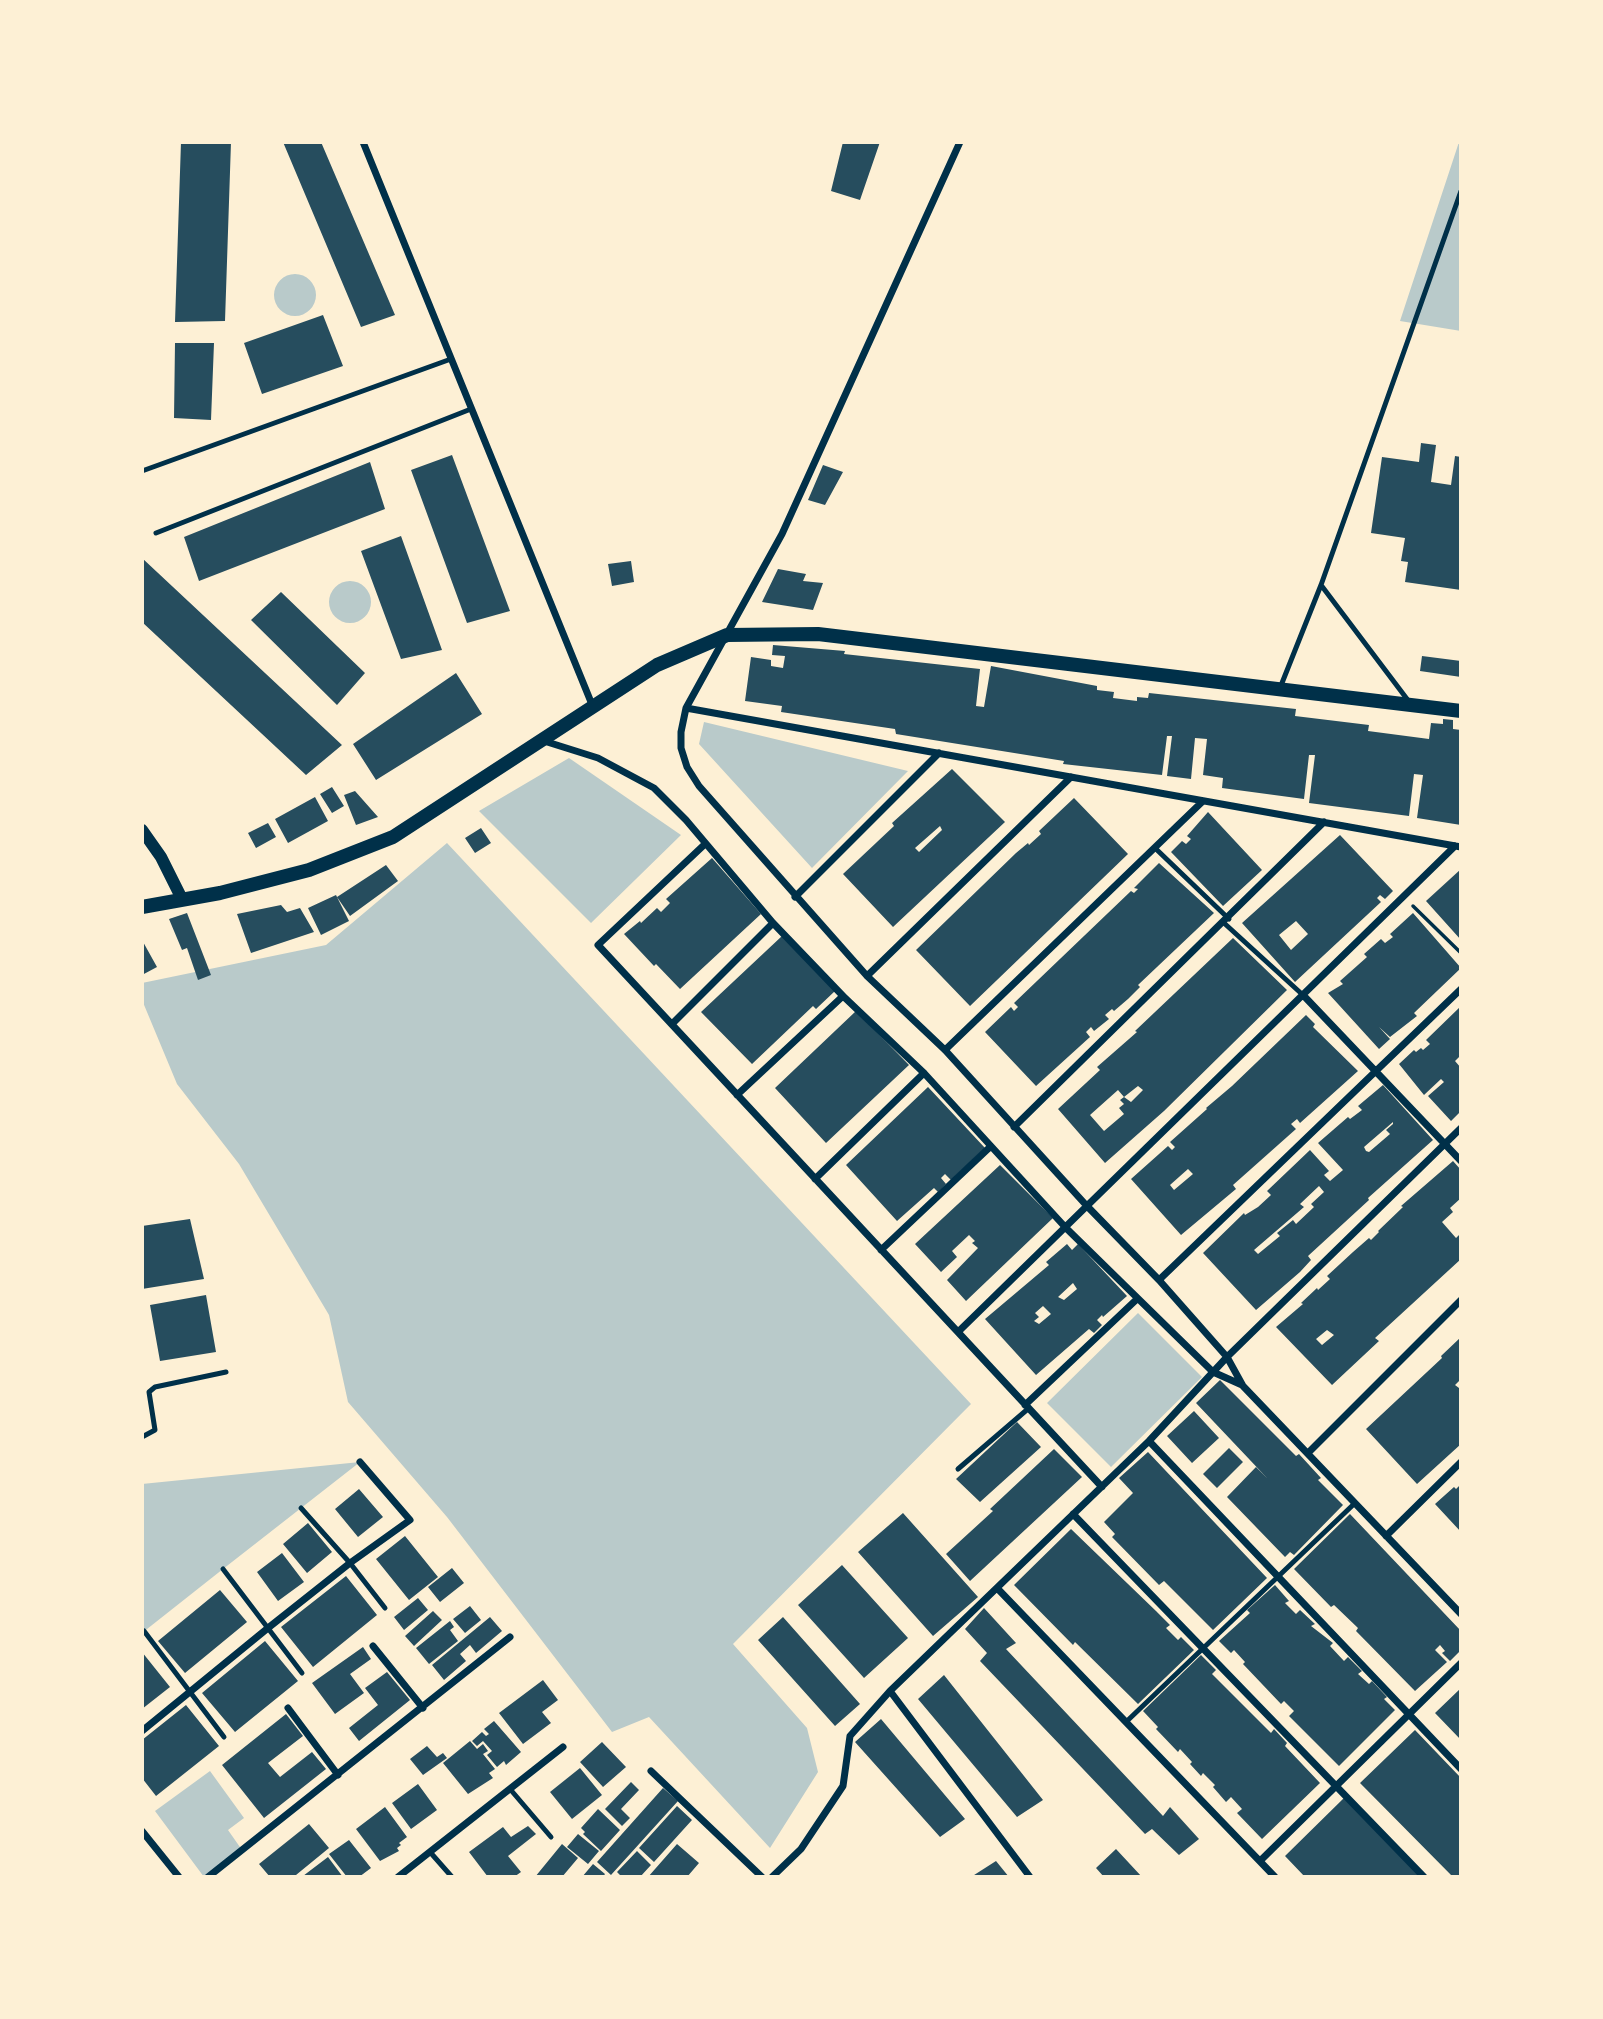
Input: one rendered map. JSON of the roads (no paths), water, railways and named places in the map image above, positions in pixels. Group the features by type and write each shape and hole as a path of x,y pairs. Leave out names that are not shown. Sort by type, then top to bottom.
{"main road":[{"path":"142,907 220,893 309,870 393,837 657,665 727,635 818,634 1461,711"}],"street":[{"path":"363,142 593,707"},
{"path":"960,142 782,534 686,708 681,748 687,766 699,786 867,976 945,1050 1086,1205 1159,1280 1227,1357 1243,1386 1459,1608"},
{"path":"686,708 1458,847"},
{"path":"543,741 598,758 654,788 773,923 843,996 924,1073 1066,1228 1213,1372 1243,1386"},
{"path":"795,897 939,753"},
{"path":"867,976 1071,777"},
{"path":"945,1050 1203,801"},
{"path":"1014,1127 1324,822"},
{"path":"142,830 161,857 182,899"},
{"path":"705,844 598,945 1102,1487"},
{"path":"958,1332 1458,847"},
{"path":"672,1024 773,923"},
{"path":"1159,1280 1461,989"},
{"path":"737,1095 843,996"},
{"path":"1304,996 1461,1161"},
{"path":"815,1179 924,1073"},
{"path":"772,1877 801,1849 843,1786 850,1736 890,1691 1149,1441 1227,1357 1461,1128"},
{"path":"881,1250 990,1147"},
{"path":"1027,1407 1137,1299"},
{"path":"1308,1454 1461,1300"},
{"path":"1149,1441 1461,1769"},
{"path":"142,1731 350,1563 410,1520 360,1462"},
{"path":"1387,1536 1461,1462"},
{"path":"1073,1514 1424,1877"},
{"path":"997,1588 1275,1877"},
{"path":"208,1877 510,1637"},
{"path":"373,1646 423,1708"},
{"path":"1260,1861 1461,1663"},
{"path":"890,1691 1030,1877"},
{"path":"288,1708 338,1775"},
{"path":"398,1877 563,1746"},
{"path":"651,1771 762,1877"},
{"path":"142,1831 179,1877"}],"lane":[{"path":"1280,689 1321,585 1461,191"},
{"path":"142,471 451,359"},
{"path":"156,533 471,409"},
{"path":"1321,585 1411,705"},
{"path":"1155,848 1304,996"},
{"path":"142,1437 155,1430 149,1392 155,1387 226,1372"},
{"path":"958,1469 1027,1407"},
{"path":"1126,1722 1355,1503"},
{"path":"301,1508 350,1563 385,1608"},
{"path":"223,1569 302,1673"},
{"path":"144,1631 224,1737"},
{"path":"510,1789 551,1837"},
{"path":"430,1852 452,1877"}]}
